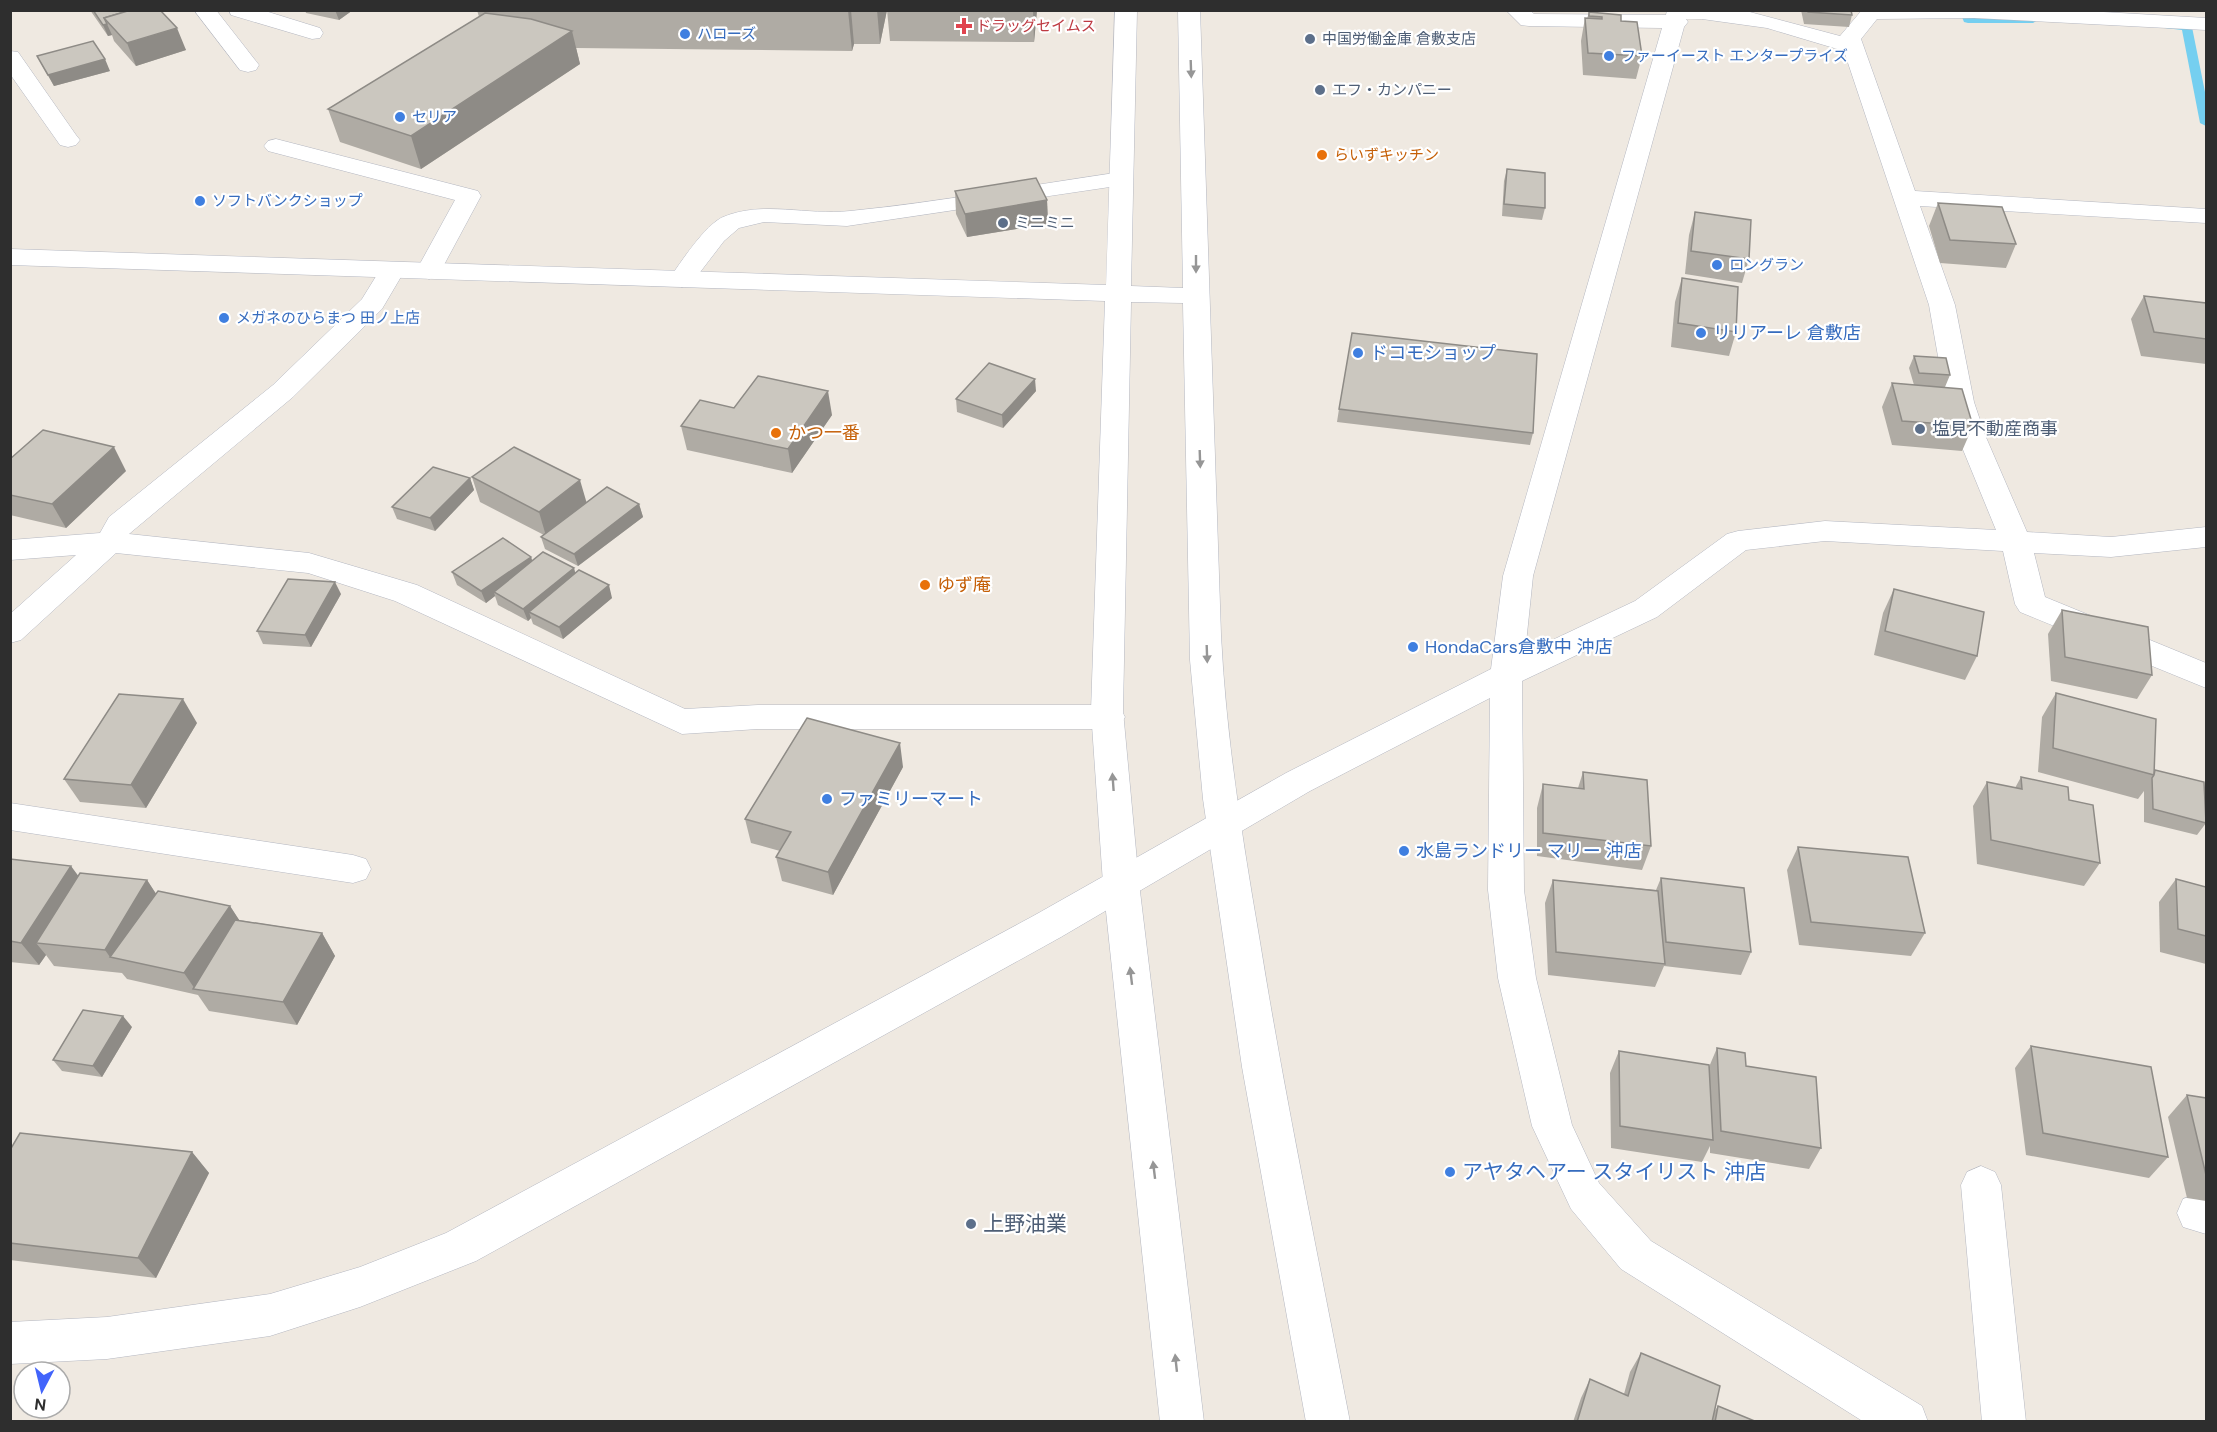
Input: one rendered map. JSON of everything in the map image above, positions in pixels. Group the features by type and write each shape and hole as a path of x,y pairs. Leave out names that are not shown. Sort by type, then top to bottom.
{"street":[{"path":"204,10 248,65"},
{"path":"239,10 312,33"},
{"path":"1126,10 1108,717 1121,883 1182,1422"},
{"path":"1189,10 1209,707 1224,824 1257,1040 1328,1422"},
{"path":"1516,10 1529,20 1714,12 1740,15 1852,47"},
{"path":"2206,24 1974,12 1870,13 1850,38 1942,305 1960,402 1971,435 2016,542 2031,604 2206,676"},
{"path":"1678,15 1518,576 1506,675 1506,890 1517,978 1552,1126 1585,1196 1636,1255 1906,1422"},
{"path":"10,57 68,140"},
{"path":"276,146 469,196 429,271"},
{"path":"682,279 715,236 730,223 764,215 847,219 1121,179"},
{"path":"1905,198 2206,216"},
{"path":"10,256 1196,296"},
{"path":"10,632 109,542 120,525 283,390 373,303 392,270"},
{"path":"10,1342 107,1338 270,1315 360,1287 461,1247 1048,926 1298,782 1506,675 1646,609 1738,541 1825,531 2111,547 2206,537"},
{"path":"10,550 109,542 309,563 406,593 682,722 770,717 1108,717"},
{"path":"10,816 353,869"},
{"path":"1981,1185 2004,1422"}],"building":[{"path":"93,10 131,10 104,18 107,24 103,25"},
{"path":"131,10 160,10 177,28 127,43 104,18"},
{"path":"1807,10 1851,10 1852,15 1808,12"},
{"path":"1589,12 1621,15 1621,21 1637,22 1642,56 1588,53 1585,18 1602,19 1602,17 1589,16"},
{"path":"485,13 531,19 572,31 411,136 328,109"},
{"path":"93,41 105,59 48,75 37,56"},
{"path":"1507,169 1545,173 1545,208 1504,204"},
{"path":"1036,178 1047,200 965,214 955,191"},
{"path":"1938,203 2002,207 2016,244 1950,240"},
{"path":"1695,212 1751,220 1749,259 1691,251"},
{"path":"1682,278 1738,287 1736,332 1678,323"},
{"path":"2144,296 2206,303 2206,339 2154,332"},
{"path":"1352,333 1537,354 1533,433 1339,409"},
{"path":"1914,356 1946,358 1950,375 1919,373"},
{"path":"989,363 1035,379 1002,415 956,399"},
{"path":"758,376 828,391 788,449 681,426 700,400 734,408"},
{"path":"1892,383 1962,389 1973,426 1902,421"},
{"path":"43,430 114,447 52,504 10,495 10,459"},
{"path":"514,447 580,480 539,512 472,477"},
{"path":"433,467 470,478 430,518 392,507"},
{"path":"607,487 639,504 574,554 541,537"},
{"path":"503,538 531,557 481,591 452,572"},
{"path":"543,552 574,568 523,609 494,592"},
{"path":"579,570 609,585 559,627 529,612"},
{"path":"288,579 335,582 305,635 257,631"},
{"path":"1894,589 1984,612 1977,656 1885,631"},
{"path":"2062,610 2148,627 2152,675 2065,657"},
{"path":"2056,693 2156,719 2154,775 2053,748"},
{"path":"119,694 183,699 131,785 64,779"},
{"path":"807,718 900,743 828,872 776,857 791,832 745,819"},
{"path":"2155,770 2204,782 2206,823 2153,809 2152,778"},
{"path":"1583,772 1647,780 1651,846 1543,833 1543,784 1584,789"},
{"path":"2021,777 2068,787 2069,800 2093,805 2100,863 1991,840 1987,782 2022,789"},
{"path":"1798,847 1908,857 1925,933 1811,922"},
{"path":"10,859 71,866 21,943 10,941"},
{"path":"80,873 147,880 105,950 36,943"},
{"path":"1661,878 1744,888 1751,952 1666,942"},
{"path":"2176,879 2206,887 2206,936 2178,929"},
{"path":"1553,880 1658,891 1665,964 1556,952"},
{"path":"158,891 230,906 184,973 110,957"},
{"path":"235,920 322,933 283,1002 193,989"},
{"path":"83,1010 123,1016 93,1066 53,1060"},
{"path":"2031,1046 2151,1067 2168,1157 2043,1133"},
{"path":"1717,1048 1745,1053 1746,1066 1816,1077 1821,1148 1721,1131"},
{"path":"1619,1051 1709,1065 1713,1140 1620,1126"},
{"path":"2187,1095 2206,1098 2206,1175"},
{"path":"20,1133 192,1152 138,1258 10,1243 10,1150"},
{"path":"1641,1353 1720,1386 1712,1422 1577,1422 1590,1379 1628,1396"},
{"path":"1718,1406 1757,1422 1715,1422"}],"waterway":[{"path":"1967,17 1968,20 2033,20"},
{"path":"2169,26 2187,27 2206,123"}],"place":[{"name":"ドラッグセイムス","path":"964,26"},
{"name":"ハローズ","path":"685,34"},
{"name":"中国労働金庫 倉敷支店","path":"1310,39"},
{"name":"ファーイースト エンタープライズ","path":"1609,56"},
{"name":"エフ・カンパニー","path":"1320,90"},
{"name":"セリア","path":"400,117"},
{"name":"らいずキッチン","path":"1322,155"},
{"name":"ソフトバンクショップ","path":"200,201"},
{"name":"ミニミニ","path":"1003,223"},
{"name":"ロングラン","path":"1717,265"},
{"name":"メガネのひらまつ 田ノ上店","path":"224,318"},
{"name":"リリアーレ 倉敷店","path":"1701,333"},
{"name":"ドコモショップ","path":"1358,353"},
{"name":"塩見不動産商事","path":"1920,429"},
{"name":"かつ一番","path":"776,433"},
{"name":"ゆず庵","path":"925,585"},
{"name":"HondaCars倉敷中 沖店","path":"1413,647"},
{"name":"ファミリーマート","path":"827,799"},
{"name":"水島ランドリー マリー 沖店","path":"1404,851"},
{"name":"アヤタヘアー スタイリスト 沖店","path":"1450,1172"},
{"name":"上野油業","path":"971,1224"}]}
